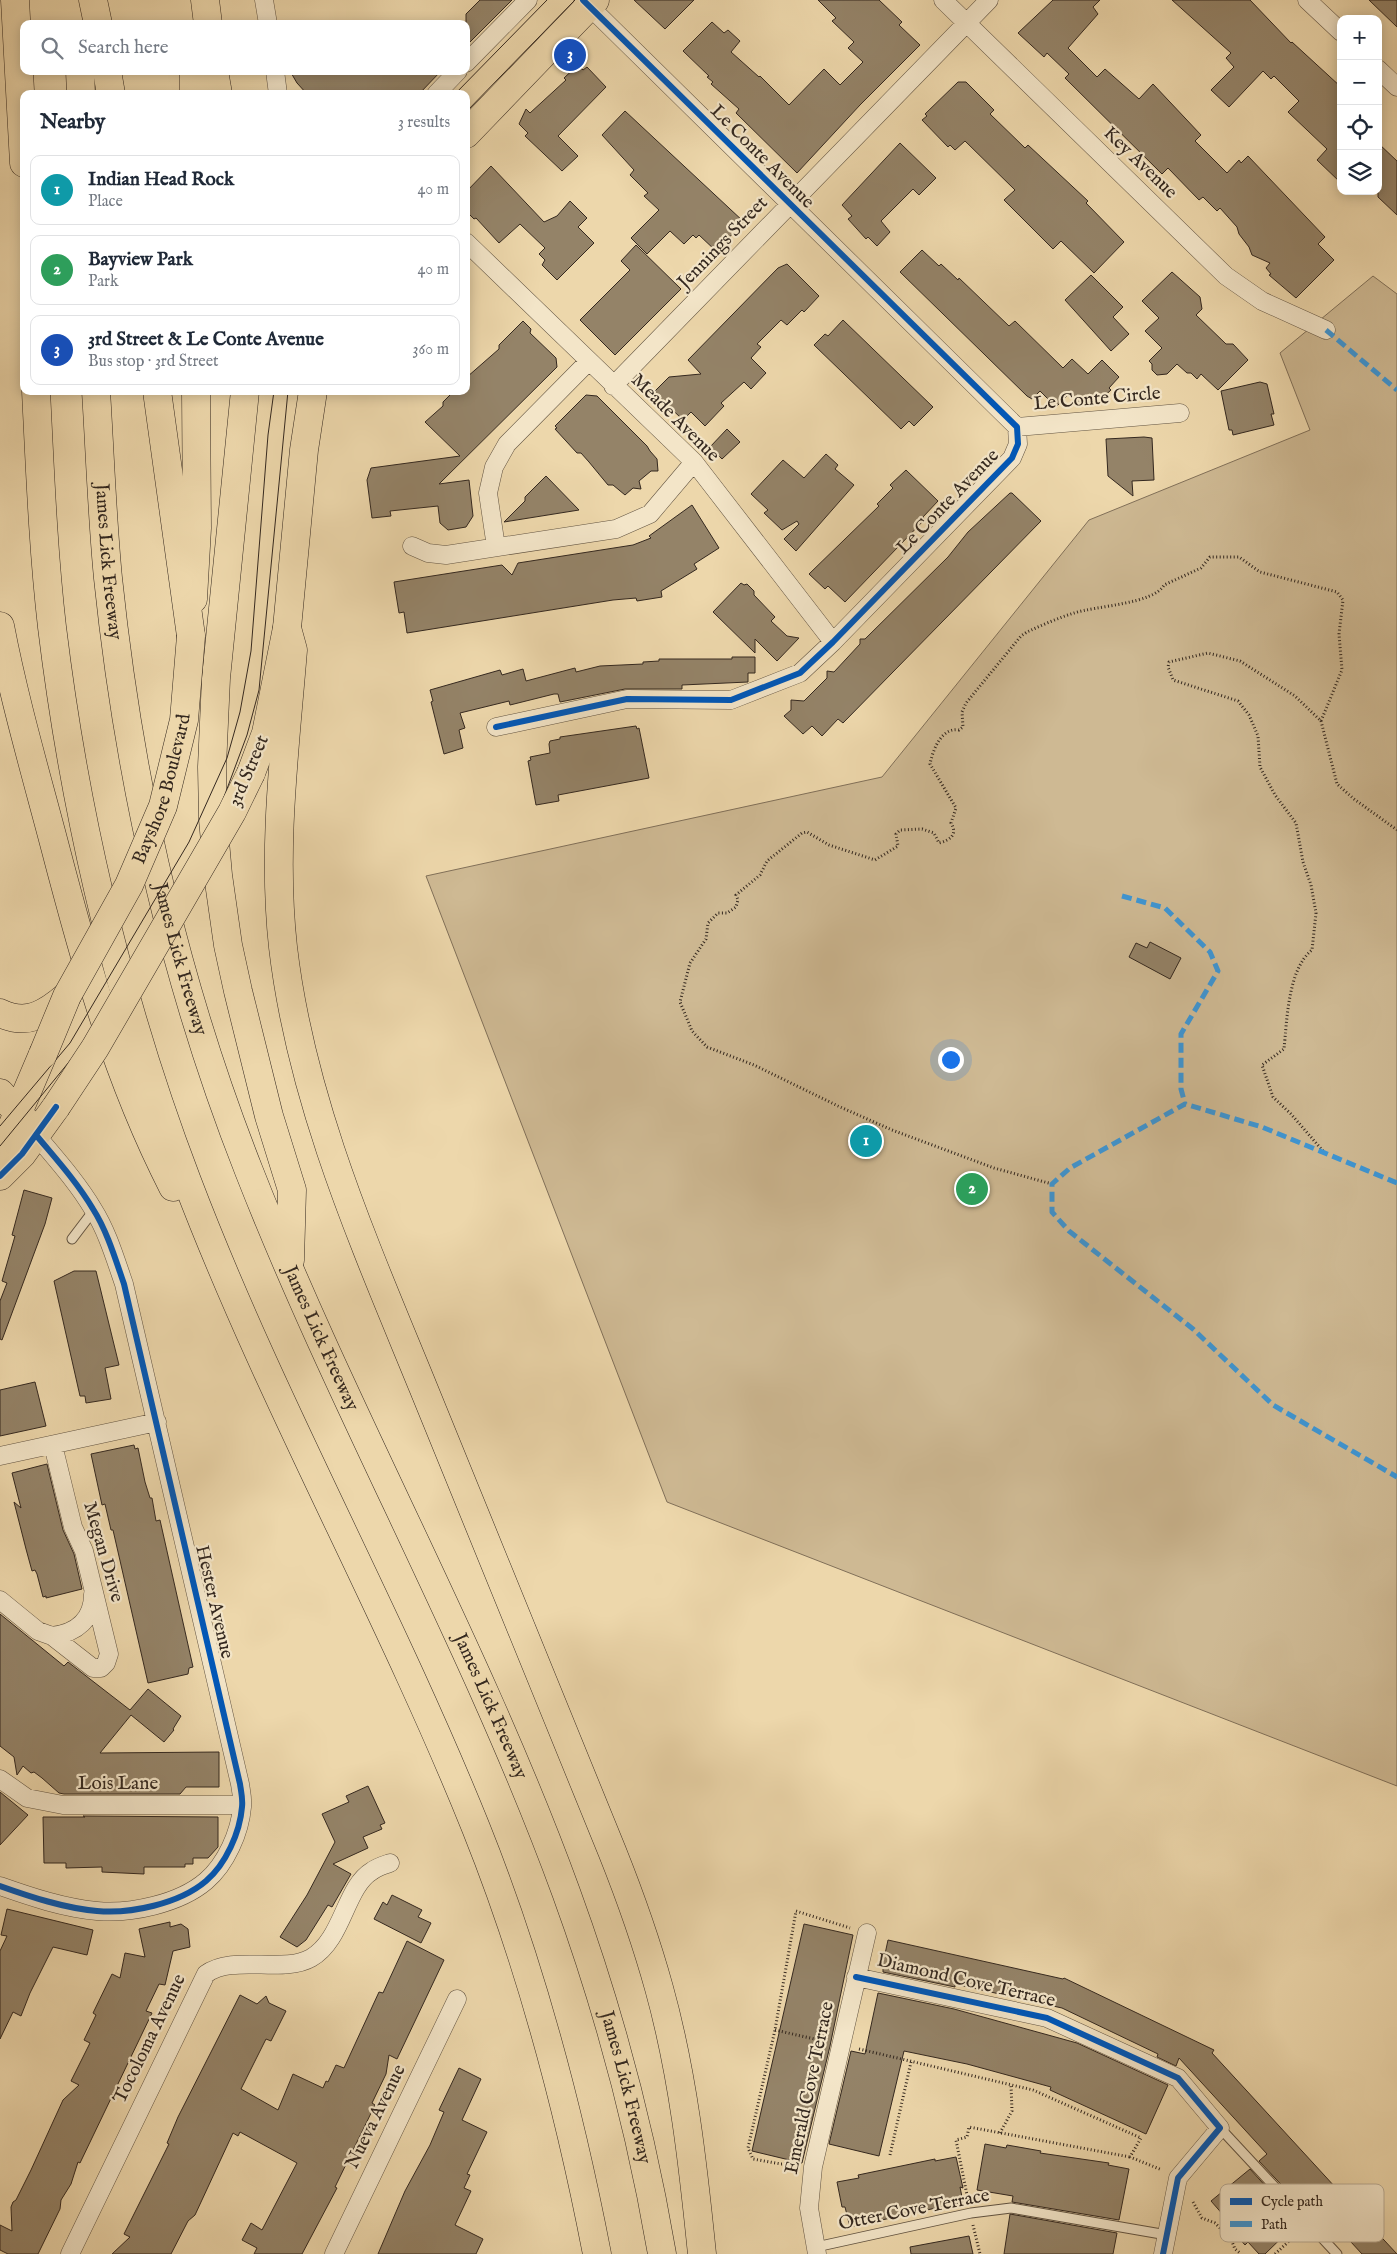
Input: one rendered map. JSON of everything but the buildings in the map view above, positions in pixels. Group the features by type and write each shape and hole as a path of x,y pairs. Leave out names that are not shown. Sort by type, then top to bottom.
{"main road":[{"path":"15,0 20,91"},
{"path":"76,0 78,20"},
{"path":"93,0 97,20"},
{"path":"193,20 194,0"},
{"path":"205,0 208,20"},
{"path":"470,130 589,2"},
{"path":"80,75 81,90"},
{"path":"108,75 110,90"},
{"path":"194,75 194,90"},
{"path":"215,75 217,90"},
{"path":"36,395 45,548 58,669 73,766 97,886 131,1013 187,1181 238,1303 429,1720 491,1868 520,1952 555,2070 578,2163 597,2254"},
{"name":"James Lick Freeway","path":"96,395 104,534 113,622 131,746 148,833 168,917 202,1038 242,1152 289,1269 518,1770 566,1891 594,1974 626,2085 641,2146 662,2254"},
{"path":"158,395 190,636"},
{"name":"Bayshore Boulevard","path":"0,1155 14,1117 67,996 129,885 164,806 184,720 197,528 196,395"},
{"path":"245,395 212,723 213,819 219,883 234,972 269,1116 292,1190 289,1269"},
{"name":"3rd Street","path":"14,1117 56,1107 95,1048 232,812 251,773 266,733 287,628 304,450 312,395"},
{"path":"0,626 18,710 75,926 117,1060 141,1122 172,1186 238,1303"},
{"path":"287,628 293,650 281,787 279,890 283,946 291,1002 303,1058 317,1110 358,1228 609,1842 646,1943 660,1990 679,2082 689,2140 702,2254"},
{"path":"0,1013 11,1018 23,1019 34,1017 46,1012 67,996"},
{"path":"0,1176 22,1154 14,1117"}],"street":[{"path":"264,0 267,20"},
{"path":"470,59 528,0"},
{"name":"Key Avenue","path":"943,0 1226,276 1262,301 1326,330"},
{"name":"Jennings Street","path":"613,386 989,0"},
{"path":"1308,0 1337,28"},
{"name":"Le Conte Avenue","path":"496,727 627,699 731,700 800,673 833,642 1012,458 1018,444 1017,427 790,205 589,2"},
{"path":"1382,73 1397,87"},
{"path":"275,75 277,90"},
{"path":"440,90 454,75"},
{"name":"Meade Avenue","path":"470,246 588,362 694,462 833,642"},
{"path":"496,547 488,493 494,467 507,444 588,362"},
{"name":"Le Conte Circle","path":"1017,427 1180,413"},
{"path":"412,546 428,553 446,555 616,529 650,514 694,462"},
{"name":"Hester Avenue","path":"0,1886 56,1903 96,1910 125,1911 156,1905 183,1894 206,1881 221,1863 230,1846 239,1825 242,1805 240,1784 124,1284 111,1247 94,1210 78,1186 14,1117"},
{"path":"0,1456 157,1422"},
{"name":"Megan Drive","path":"52,1636 93,1668 101,1668 106,1663 109,1654 93,1588 84,1551 73,1527 53,1445"},
{"path":"0,1600 38,1631 52,1636 66,1634 80,1626 90,1614 93,1588"},
{"name":"Lois Lane","path":"0,1779 27,1798 63,1805 242,1805"},
{"name":"Tocoloma Avenue","path":"70,2254 206,1974 218,1967 295,1963 312,1958 326,1945 360,1884 371,1871 390,1863"},
{"name":"Emerald Cove Terrace","path":"817,2250 809,2208 813,2167 867,1933"},
{"name":"Diamond Cove Terrace","path":"856,1977 1047,2018 1178,2078 1220,2128"},
{"name":"Nueva Avenue","path":"334,2254 456,1999"},
{"path":"1163,2254 1178,2178 1220,2128"}],"lane":[{"path":"72,1239 94,1210"},
{"name":"Diamond Cove Terrace","path":"1220,2128 1272,2184"},
{"name":"Otter Cove Terrace","path":"817,2250 971,2213 1011,2208 1167,2235"},
{"name":"Diamond Cove Terrace","path":"1326,2242 1337,2254"}],"path":[{"path":"1052,1184 994,1168 892,1130 754,1065 707,1047 692,1031 680,1002 690,963 706,939 708,922 718,913 727,913 736,907 738,900 736,895 760,875 767,861 802,833 807,832 829,845 875,860 898,846 896,834 900,830 922,829 934,833 939,843 949,841 955,829 952,823 956,808 930,764 932,756 944,733 953,729 960,730 963,727 962,712 966,703 1021,636 1073,613 1144,599 1162,590 1164,586 1201,568 1210,557 1239,556 1260,572 1337,592 1343,600 1339,634 1342,670 1321,721"},
{"path":"1324,1151 1292,1114 1273,1097 1262,1066 1284,1049 1296,972 1303,957 1312,950 1316,913 1311,885 1303,862 1296,823 1275,795 1260,767 1258,736 1249,715 1238,701 1173,680 1168,667 1169,662 1208,653 1240,660 1289,691 1321,721 1337,784 1354,799 1397,830"},
{"path":"813,2167 793,2162 781,2164 753,2158 748,2148 775,2030 796,1911 867,1933"},
{"path":"775,2030 1034,2090 1141,2138 1130,2157"},
{"path":"890,2155 911,2062"},
{"path":"1000,2133 1012,2111 1012,2085"},
{"path":"956,2140 967,2137 969,2127 1140,2159 1178,2178 1202,2218 1215,2223 1220,2228"},
{"path":"1232,2242 1235,2250 1241,2254"}],"shaded area":[{"path":"1373,276 1397,294 1397,1786 667,1502 426,876 882,777 1089,520 1310,430 1280,353"}],"tram line":[{"path":"459,90 547,0"},
{"path":"470,108 575,0"},
{"path":"0,1126 70,1043 189,842 227,758 240,712 251,651 268,435 273,395"},
{"path":"0,1146 78,1051 199,847 221,805 247,735 259,690 288,395"}],"marked path":[{"path":"1326,330 1397,390"},
{"path":"1122,896 1165,908 1210,952 1218,971 1181,1034 1181,1089 1185,1104"},
{"path":"1397,1183 1262,1127 1185,1104 1070,1168 1052,1184 1052,1212 1069,1231 1193,1329 1273,1405 1397,1477"}],"cycle path":[{"path":"496,727 627,699 731,700 800,673 833,642 1012,458 1018,444 1017,427 583,0"},
{"path":"0,1176 22,1154 56,1107"},
{"path":"0,1886 60,1905 85,1910 110,1912 154,1906 195,1889 206,1881 220,1866 235,1837 241,1817 242,1804 240,1784 124,1284 107,1236 98,1217 73,1180 36,1135"},
{"path":"856,1977 1047,2018 1178,2078 1220,2128 1178,2178 1163,2254"}],"place":[{"name":"3rd Street & Le Conte Avenue","path":"570,55"},
{"name":"Indian Head Rock","path":"866,1141"},
{"name":"Bayview Park","path":"972,1189"}]}
